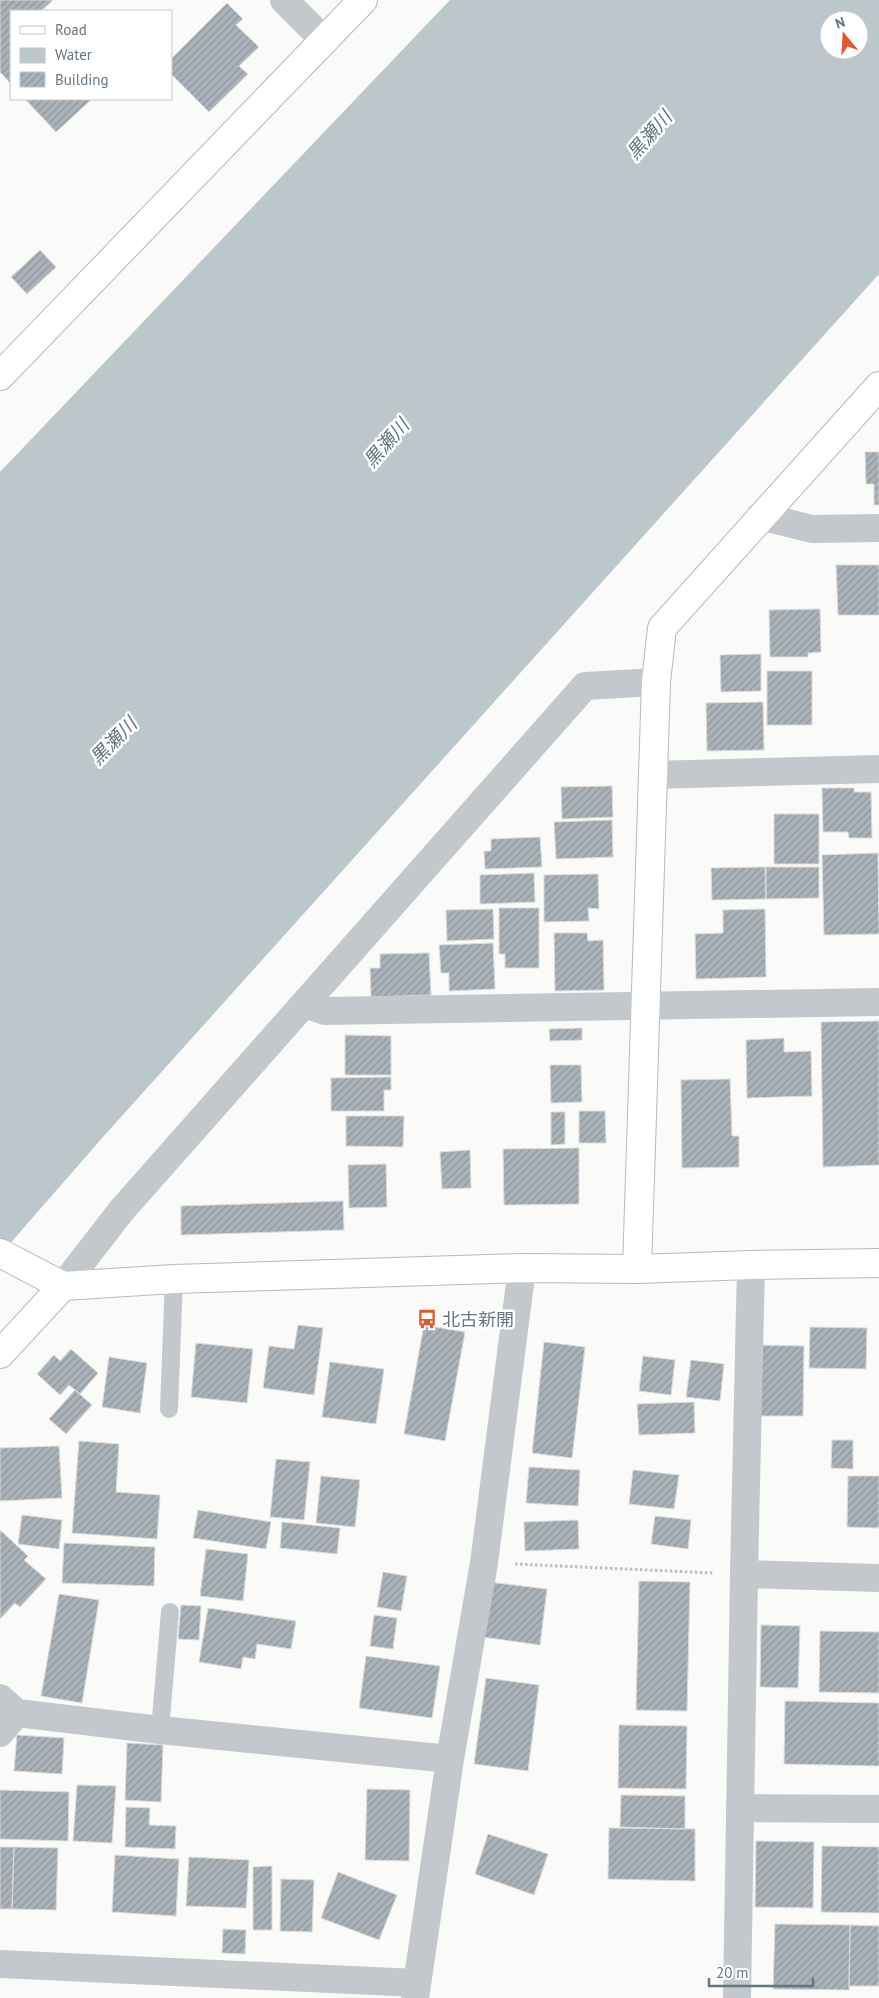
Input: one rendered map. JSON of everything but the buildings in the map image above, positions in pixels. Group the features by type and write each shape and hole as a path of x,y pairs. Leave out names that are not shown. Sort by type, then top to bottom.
{"street":[{"path":"284,0 325,41"},
{"path":"0,376 363,0"},
{"path":"637,1269 656,682 662,628 760,516 879,386"},
{"path":"760,516 812,529 879,528"},
{"path":"0,1354 52,1280 121,1211 585,686 656,682"},
{"path":"653,775 879,769"},
{"path":"304,1004 325,1011 879,1002"},
{"path":"0,1254 52,1280 174,1279 522,1268 637,1269 879,1263"},
{"path":"737,1998 751,1265"},
{"path":"0,1964 416,1991 450,1758 484,1563 522,1268"},
{"path":"744,1574 879,1578"},
{"path":"6,1715 450,1758"},
{"path":"740,1808 879,1809"}],"lane":[{"path":"169,1409 174,1279"},
{"path":"160,1730 170,1612"}],"path":[{"path":"484,1563 744,1574"}],"water":[{"name":"黒瀬川","path":"450,0 879,0 879,274 103,1137 0,1255 0,472"}],"place":[{"name":"北古新開","path":"427,1319"}]}
